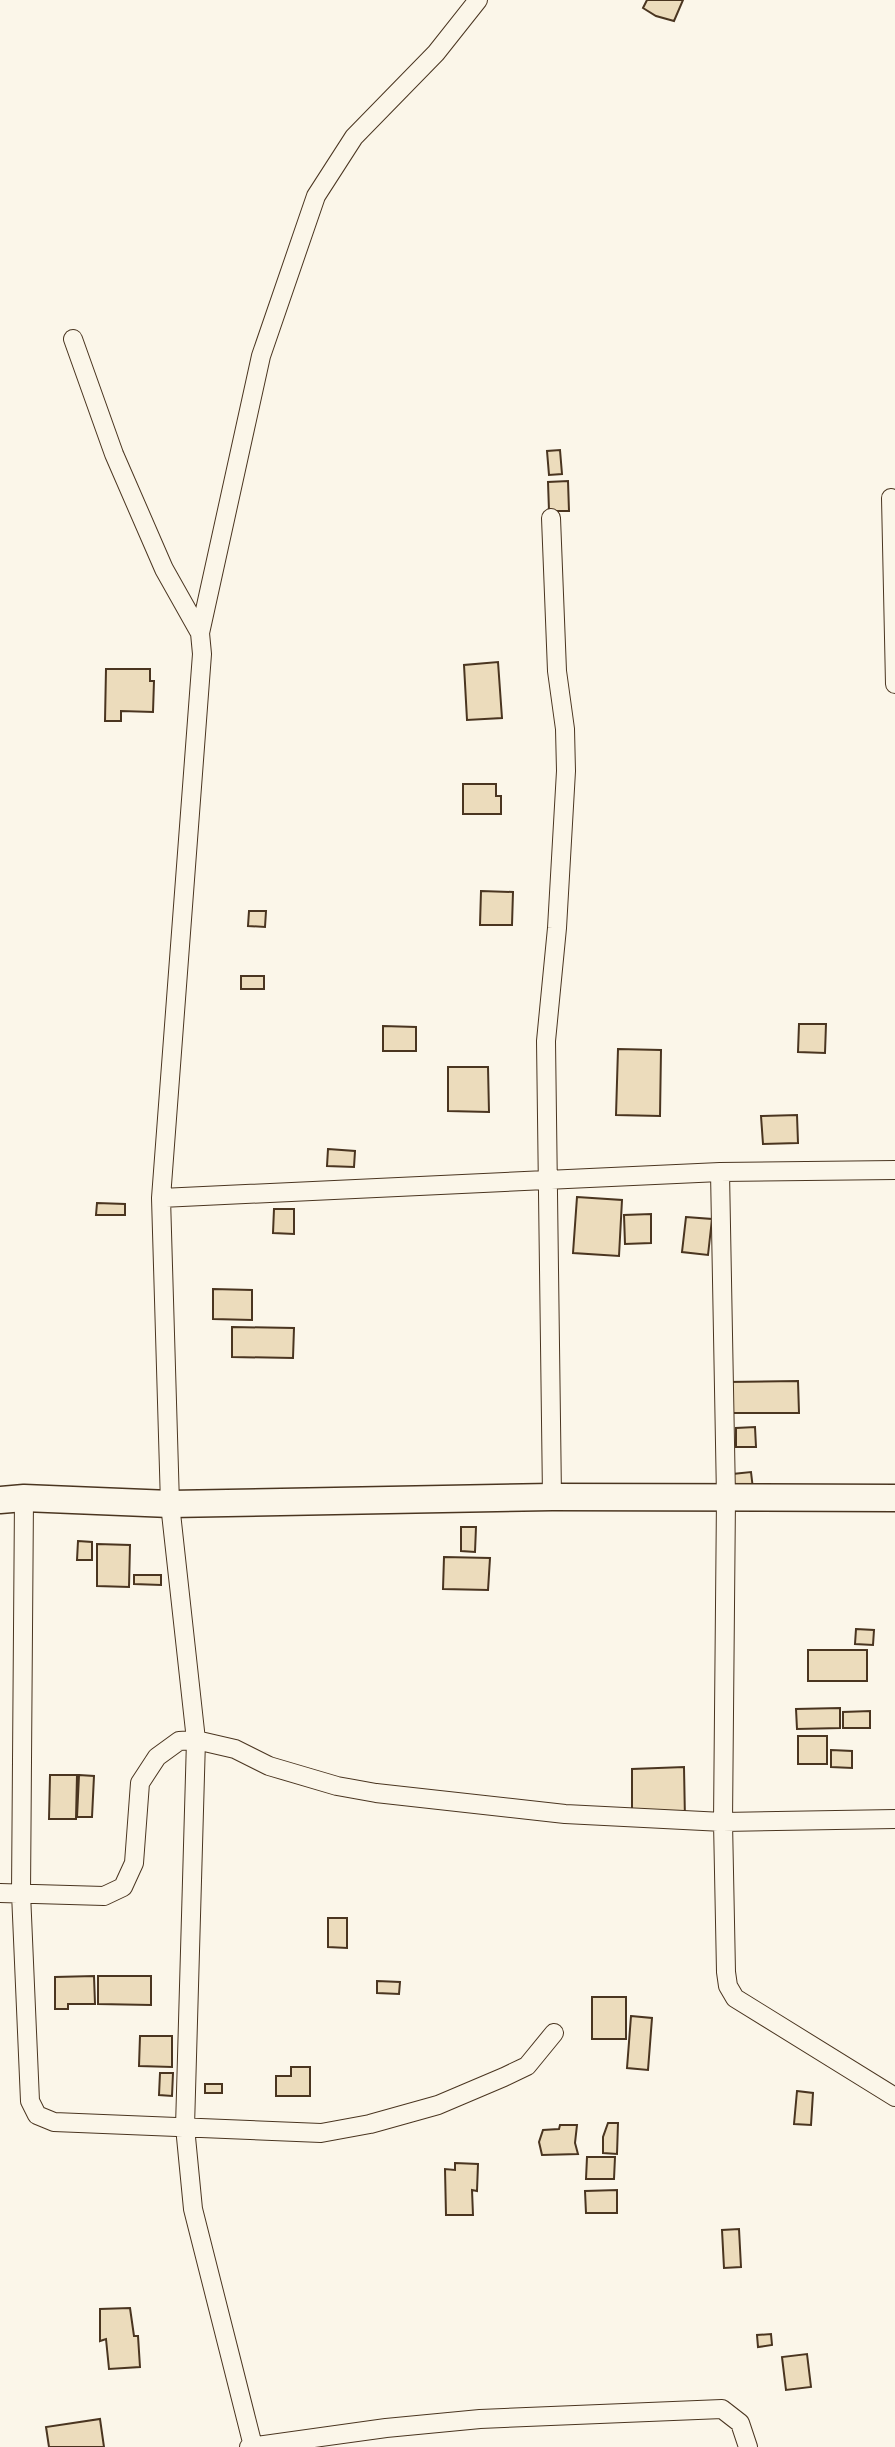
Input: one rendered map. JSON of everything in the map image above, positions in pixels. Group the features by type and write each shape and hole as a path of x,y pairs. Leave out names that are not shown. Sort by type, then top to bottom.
{"street":[{"path":"478,0 436,52 354,137 316,196 261,356 200,633 202,654 161,1198 170,1504 196,1740 185,2127 193,2209 251,2447 386,2428 480,2419 722,2409 740,2423 748,2447"},
{"path":"73,339 114,454 164,569 200,633"},
{"path":"891,498 895,684"},
{"path":"551,519 557,671 565,729 566,771 557,928 546,1041 552,1497"},
{"path":"161,1198 719,1172 895,1170"},
{"path":"719,1172 726,1497 723,1822 728,1986 735,1998 895,2097"},
{"path":"554,2033 527,2066 505,2077 438,2105 370,2124 321,2133 54,2122 37,2115 30,2101 21,1893 12,1499 170,1504 552,1497 895,1498"},
{"path":"0,1893 104,1896 122,1887 134,1863 140,1783 157,1757 179,1741 196,1740 235,1749 269,1766 337,1786 376,1793 565,1814 723,1822 895,1819"}],"building":[{"path":"647,0 683,0 674,21 656,16 643,8"},
{"path":"560,450 562,474 549,475 547,451"},
{"path":"568,481 569,511 549,511 548,482"},
{"path":"498,662 502,718 467,720 464,665"},
{"path":"106,669 150,669 150,681 154,681 153,712 121,711 121,721 105,721"},
{"path":"463,784 496,784 496,796 501,796 501,814 463,814"},
{"path":"481,891 513,892 512,925 480,925"},
{"path":"249,911 266,911 265,927 248,926"},
{"path":"241,976 264,976 264,989 241,989"},
{"path":"799,1024 826,1024 825,1053 798,1052"},
{"path":"383,1026 416,1027 416,1051 383,1051"},
{"path":"618,1049 661,1050 660,1116 616,1115"},
{"path":"448,1067 488,1067 489,1112 448,1111"},
{"path":"797,1115 798,1143 763,1144 761,1116"},
{"path":"328,1149 355,1151 354,1167 327,1166"},
{"path":"577,1197 622,1200 619,1256 573,1253"},
{"path":"97,1203 125,1204 125,1215 96,1215"},
{"path":"274,1209 294,1209 294,1234 273,1233"},
{"path":"651,1214 651,1243 625,1244 624,1215"},
{"path":"686,1217 712,1219 708,1255 682,1252"},
{"path":"213,1289 252,1290 252,1320 213,1319"},
{"path":"232,1327 294,1328 293,1358 232,1357"},
{"path":"798,1381 799,1413 729,1413 726,1382"},
{"path":"755,1427 756,1447 736,1447 736,1428"},
{"path":"751,1472 753,1489 725,1492 723,1475"},
{"path":"461,1527 476,1527 475,1552 461,1551"},
{"path":"78,1541 92,1542 92,1560 77,1560"},
{"path":"97,1544 130,1545 129,1587 97,1586"},
{"path":"444,1557 490,1558 488,1590 443,1589"},
{"path":"134,1575 161,1575 161,1585 134,1584"},
{"path":"856,1629 874,1630 873,1645 855,1644"},
{"path":"808,1650 867,1650 867,1681 808,1681"},
{"path":"840,1708 840,1728 797,1729 796,1709"},
{"path":"870,1711 870,1728 843,1728 843,1712"},
{"path":"798,1736 827,1736 827,1764 798,1764"},
{"path":"831,1750 852,1751 852,1768 831,1767"},
{"path":"684,1767 685,1820 632,1821 632,1769"},
{"path":"50,1775 77,1775 76,1819 49,1819"},
{"path":"79,1775 94,1776 92,1817 77,1817"},
{"path":"328,1918 347,1918 347,1948 328,1947"},
{"path":"94,1976 95,2004 68,2004 68,2009 55,2009 55,1977"},
{"path":"98,1976 151,1976 151,2005 98,2004"},
{"path":"377,1981 400,1982 399,1994 377,1993"},
{"path":"592,1997 626,1997 626,2039 592,2039"},
{"path":"631,2016 652,2018 648,2070 627,2068"},
{"path":"140,2036 172,2036 172,2067 139,2066"},
{"path":"291,2067 310,2067 310,2096 276,2096 276,2076 291,2076"},
{"path":"160,2073 173,2073 172,2096 159,2095"},
{"path":"205,2084 222,2084 222,2093 205,2093"},
{"path":"797,2091 813,2093 811,2125 794,2124"},
{"path":"608,2123 618,2123 617,2154 603,2153 603,2137"},
{"path":"560,2125 577,2125 575,2143 578,2154 542,2155 539,2142 543,2130 559,2129"},
{"path":"587,2157 615,2157 614,2179 586,2179"},
{"path":"455,2163 478,2164 477,2191 472,2190 473,2215 446,2215 445,2169 455,2170"},
{"path":"617,2190 617,2213 586,2213 585,2191"},
{"path":"739,2229 741,2267 724,2268 722,2230"},
{"path":"130,2308 134,2336 138,2336 140,2367 109,2369 106,2339 100,2341 100,2309"},
{"path":"771,2334 772,2345 758,2347 757,2335"},
{"path":"807,2354 811,2387 786,2390 782,2357"},
{"path":"100,2419 104,2447 49,2447 46,2427"}]}
